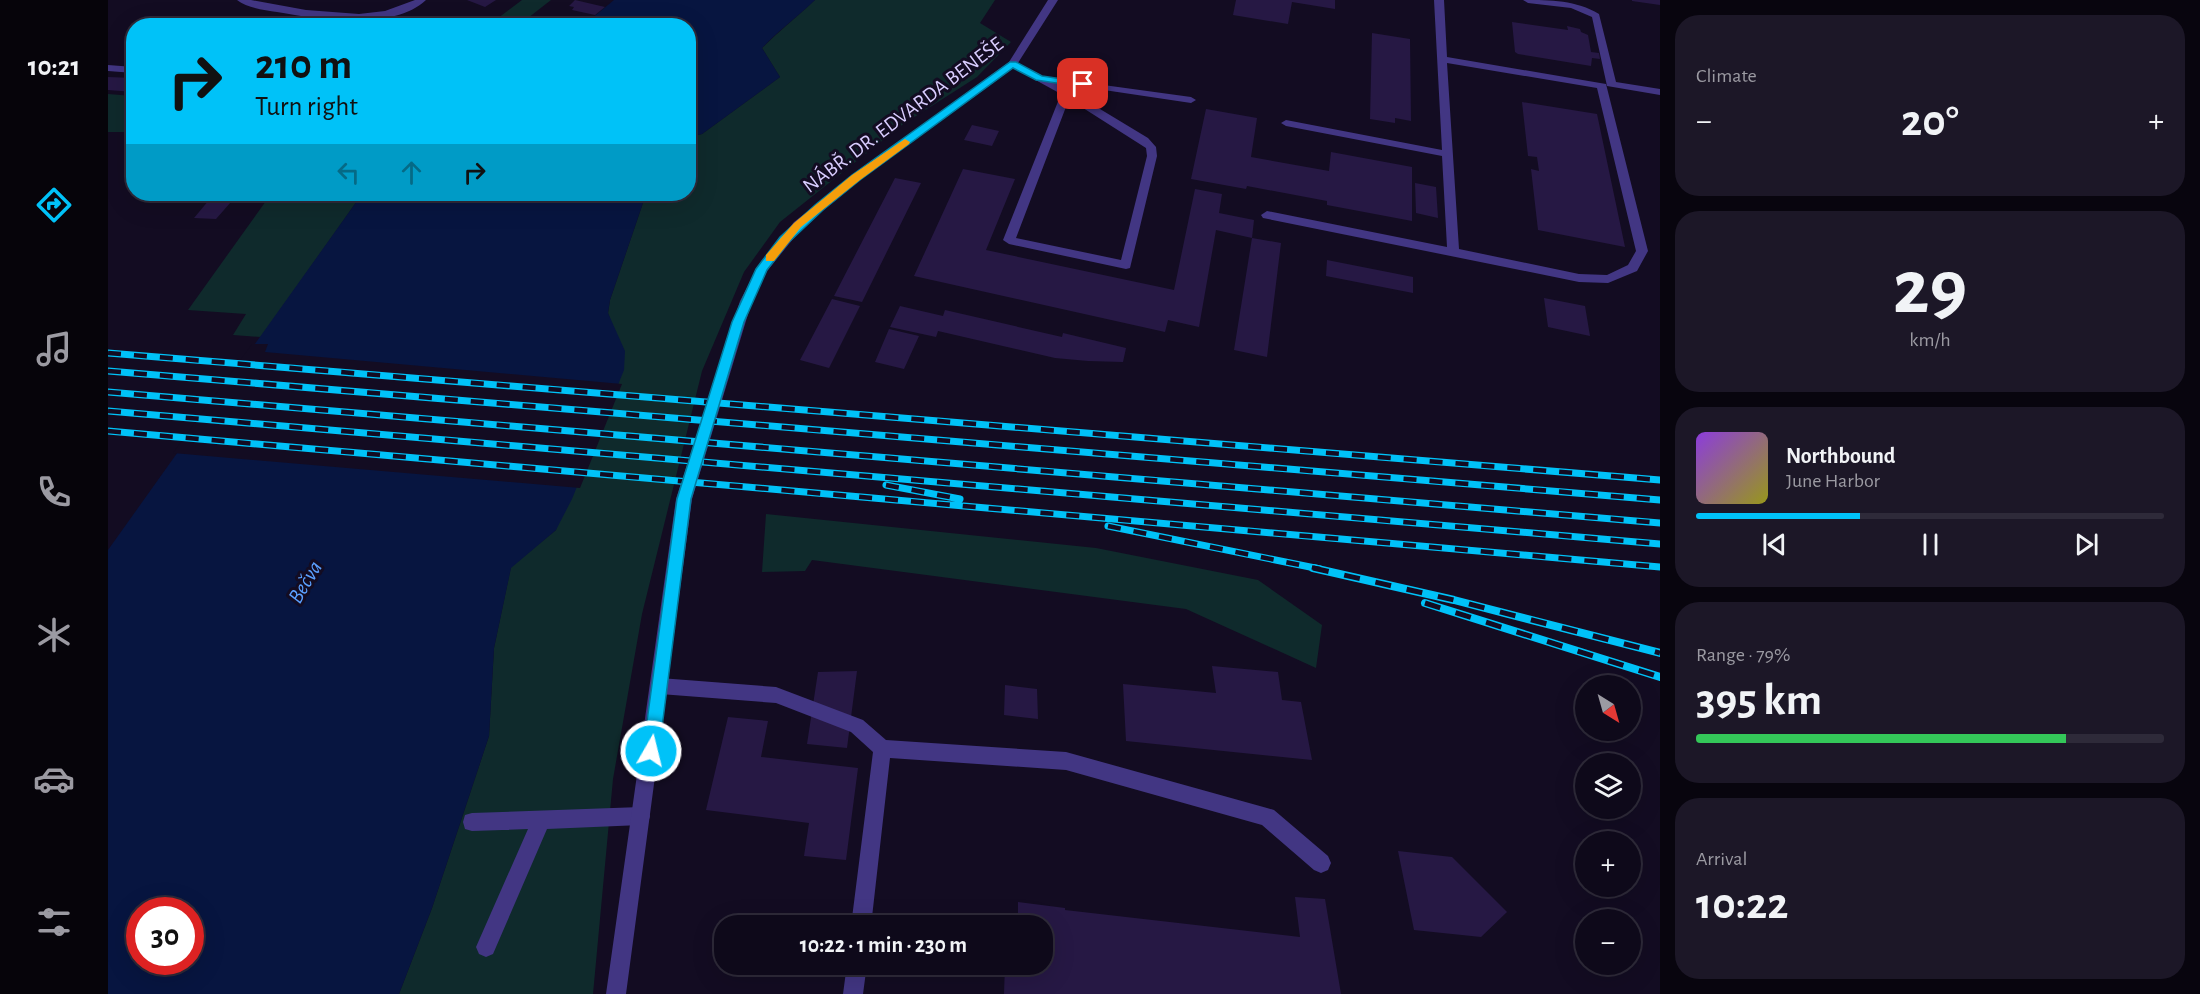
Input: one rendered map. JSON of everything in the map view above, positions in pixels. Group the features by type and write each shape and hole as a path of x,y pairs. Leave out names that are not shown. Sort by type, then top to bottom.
{"street":[{"path":"242,0 305,13 370,16 394,12 421,0"},
{"name":"NÁBŘ. DR. EDVARDA BENEŠE","path":"616,994 684,499 738,322 762,269 784,240 819,207 856,178 1013,64 1021,55 1053,0"},
{"path":"1439,0 1453,252"},
{"path":"1267,215 1579,278 1608,279 1632,268 1642,251 1606,85 1596,16 1579,7 1528,0"},
{"path":"1442,59 1660,92"},
{"path":"1013,64 1039,78 1144,140 1151,147 1152,156 1126,265 1009,240 1066,94"},
{"path":"108,69 126,70"},
{"path":"1039,78 1191,100"},
{"path":"1286,123 1447,154"},
{"path":"660,686 776,695 857,726 882,749 1066,761 1267,817 1321,864"},
{"path":"862,915 882,749"},
{"path":"472,822 641,816"},
{"path":"486,947 542,819"},
{"path":"853,994 856,975"}],"green space":[{"path":"522,0 551,0 528,18 498,18"},
{"path":"815,0 995,0 980,23 1011,42 977,77 902,125 780,222 744,272 702,371 642,614 613,779 593,994 399,994 432,908 489,736 494,648 511,567 556,530 612,324 608,313 610,300 644,201 696,201 696,135 702,134 780,77 762,48"},
{"path":"108,94 126,95 126,132 108,132"},
{"path":"266,201 357,201 261,337 233,335 246,314 188,310"},
{"path":"766,514 1096,548 1258,580 1322,625 1316,668 1186,609 812,560 805,571 762,572"}],"water":[{"path":"614,0 815,0 762,48 780,77 702,134 696,135 696,18 592,18"},
{"name":"Bečva","path":"357,201 644,201 610,300 608,313 625,351 624,370 572,499 556,530 511,568 494,648 489,736 432,908 399,994 108,994 108,550"}],"pier":[{"path":"252,344 268,344 265,352 622,384 580,488 173,453"}],"building":[{"path":"467,0 496,0 485,7"},
{"path":"575,0 605,7 595,15 572,10 574,7 569,6"},
{"path":"1236,0 1335,0 1335,9 1292,2 1288,24 1233,15"},
{"path":"1660,0 1660,5 1632,1"},
{"path":"1512,22 1568,30 1567,26 1580,29 1588,35 1591,52 1599,53 1600,59 1592,58 1591,66 1518,54 1515,52"},
{"path":"1372,33 1410,39 1411,121 1395,118 1395,123 1370,119"},
{"path":"108,77 126,78 126,91 108,90"},
{"path":"1522,102 1597,114 1625,247 1538,230 1531,169 1539,171 1537,157 1528,156"},
{"path":"1206,109 1257,118 1251,157 1329,171 1331,152 1412,167 1412,221 1327,205 1327,201 1247,186 1246,189 1191,179"},
{"path":"972,125 999,131 992,146 964,140"},
{"path":"963,169 1015,179 986,250 1174,290 1195,189 1222,194 1219,213 1254,220 1252,238 1216,230 1199,327 1168,320 1165,332 914,276"},
{"path":"895,178 921,183 862,302 834,296"},
{"path":"1415,183 1436,187 1438,218 1416,213"},
{"path":"208,201 231,202 216,219 194,218"},
{"path":"1252,238 1281,243 1267,357 1234,350"},
{"path":"1327,260 1413,277 1413,293 1326,276"},
{"path":"1544,298 1585,306 1590,336 1548,327"},
{"path":"832,299 860,306 829,368 800,360"},
{"path":"900,306 943,316 945,310 1062,337 1063,333 1126,348 1123,362 1055,358 938,331 936,337 890,327"},
{"path":"889,329 919,336 904,369 875,362"},
{"path":"1212,666 1278,672 1282,700 1301,702 1312,760 1126,741 1123,684 1216,693"},
{"path":"857,671 847,748 807,744 818,672"},
{"path":"1005,685 1037,689 1038,719 1004,715"},
{"path":"728,717 768,721 761,757 858,768 846,860 804,856 809,823 706,810"},
{"path":"1398,851 1452,857 1507,912 1481,937 1414,930"},
{"path":"1295,897 1325,899 1341,994 1004,994 1005,975 1053,975 1053,915 1018,915 1018,902 1065,908 1065,910 1300,937"}],"railway":[{"path":"108,353 1660,480"},
{"path":"108,371 1660,500"},
{"path":"108,392 1660,523"},
{"path":"108,411 1660,544"},
{"path":"108,431 1660,567"},
{"path":"886,485 960,499"},
{"path":"1108,526 1320,569"},
{"path":"1313,568 1454,600 1660,653"},
{"path":"1425,603 1660,677"}],"slow traffic":[{"path":"770,258 798,225 905,142"}],"route":[{"path":"651,751 684,499 738,322 762,269 784,240 819,207 1013,64 1039,78 1083,84"}]}
